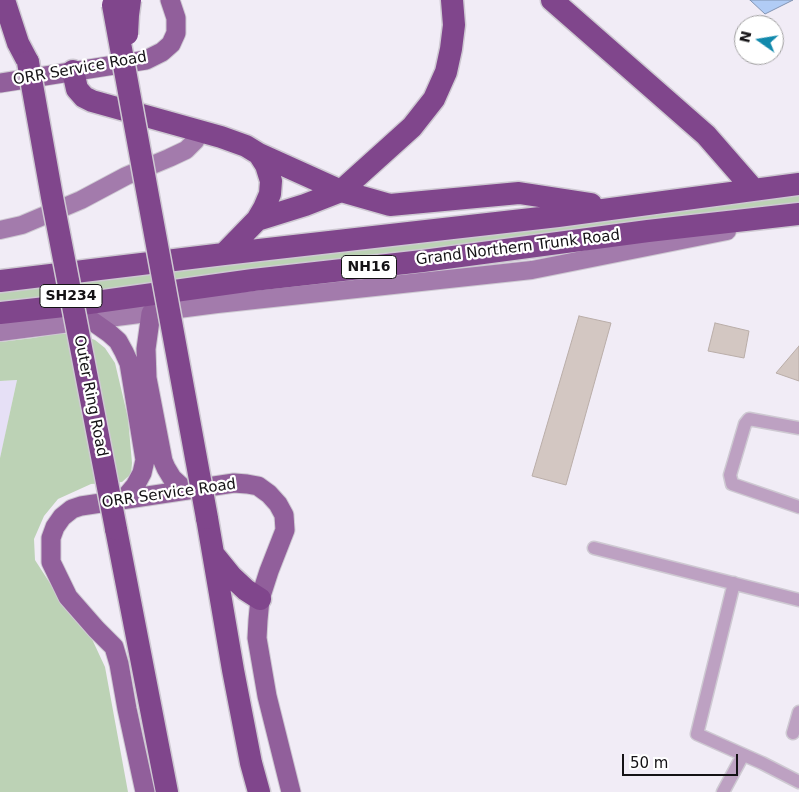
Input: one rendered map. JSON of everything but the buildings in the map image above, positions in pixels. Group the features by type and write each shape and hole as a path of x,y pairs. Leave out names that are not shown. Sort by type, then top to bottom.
{"highway":[{"path":"4,0 18,43 28,62"},
{"path":"257,220 305,205 342,190 412,127 434,99 446,72 454,25 452,0"},
{"path":"552,0 706,135 754,190"},
{"path":"119,2 128,15 130,93 251,763 259,792"},
{"name":"Outer Ring Road","path":"18,8 52,197 167,792"},
{"path":"73,71 77,89 84,97 92,101 246,146 259,154 342,190 390,204 519,193 617,208"},
{"path":"224,254 257,220 270,194 271,181 266,165 259,154"},
{"name":"Grand Northern Trunk Road","path":"0,281 558,216 799,184"},
{"name":"Grand Northern Trunk Road","path":"0,313 82,304 254,280 423,261 648,231 799,216"},
{"path":"214,555 231,576 246,590 260,599"}],"main road":[{"name":"ORR Service Road","path":"0,83 146,60 162,52 176,34 176,18 170,0"},
{"path":"152,313 146,349 147,378 163,461 172,478 185,490"},
{"path":"92,320 118,341 127,358 131,372 145,460 142,473 124,500"},
{"name":"ORR Service Road","path":"145,792 114,647 68,597 52,562 51,538 55,527 62,517 72,509 81,506 234,483 258,486 278,504 284,515 285,530 268,571 260,599 258,638 267,696 290,792"}],"street":[{"path":"0,230 22,225 81,200 126,176 186,150 195,141 200,131"},
{"path":"0,332 227,303 532,270 799,216"},
{"path":"799,428 749,419 745,424 730,475 732,484 799,506"},
{"path":"594,548 799,600"},
{"path":"734,583 697,734 799,782"},
{"path":"793,732 799,712"},
{"path":"723,792 743,755"}],"shaded area":[{"path":"17,380 2,450 0,458 0,381"}],"green space":[{"path":"799,191 799,205 0,306 0,288"},
{"path":"56,334 80,334 95,340 105,348 115,363 128,418 132,463 131,474 122,482 91,484 58,499 44,516 34,539 35,560 55,591 85,624 105,667 128,792 0,792 0,458 17,380 0,381 0,342"}],"water":[{"path":"750,0 793,0 765,14"}]}
